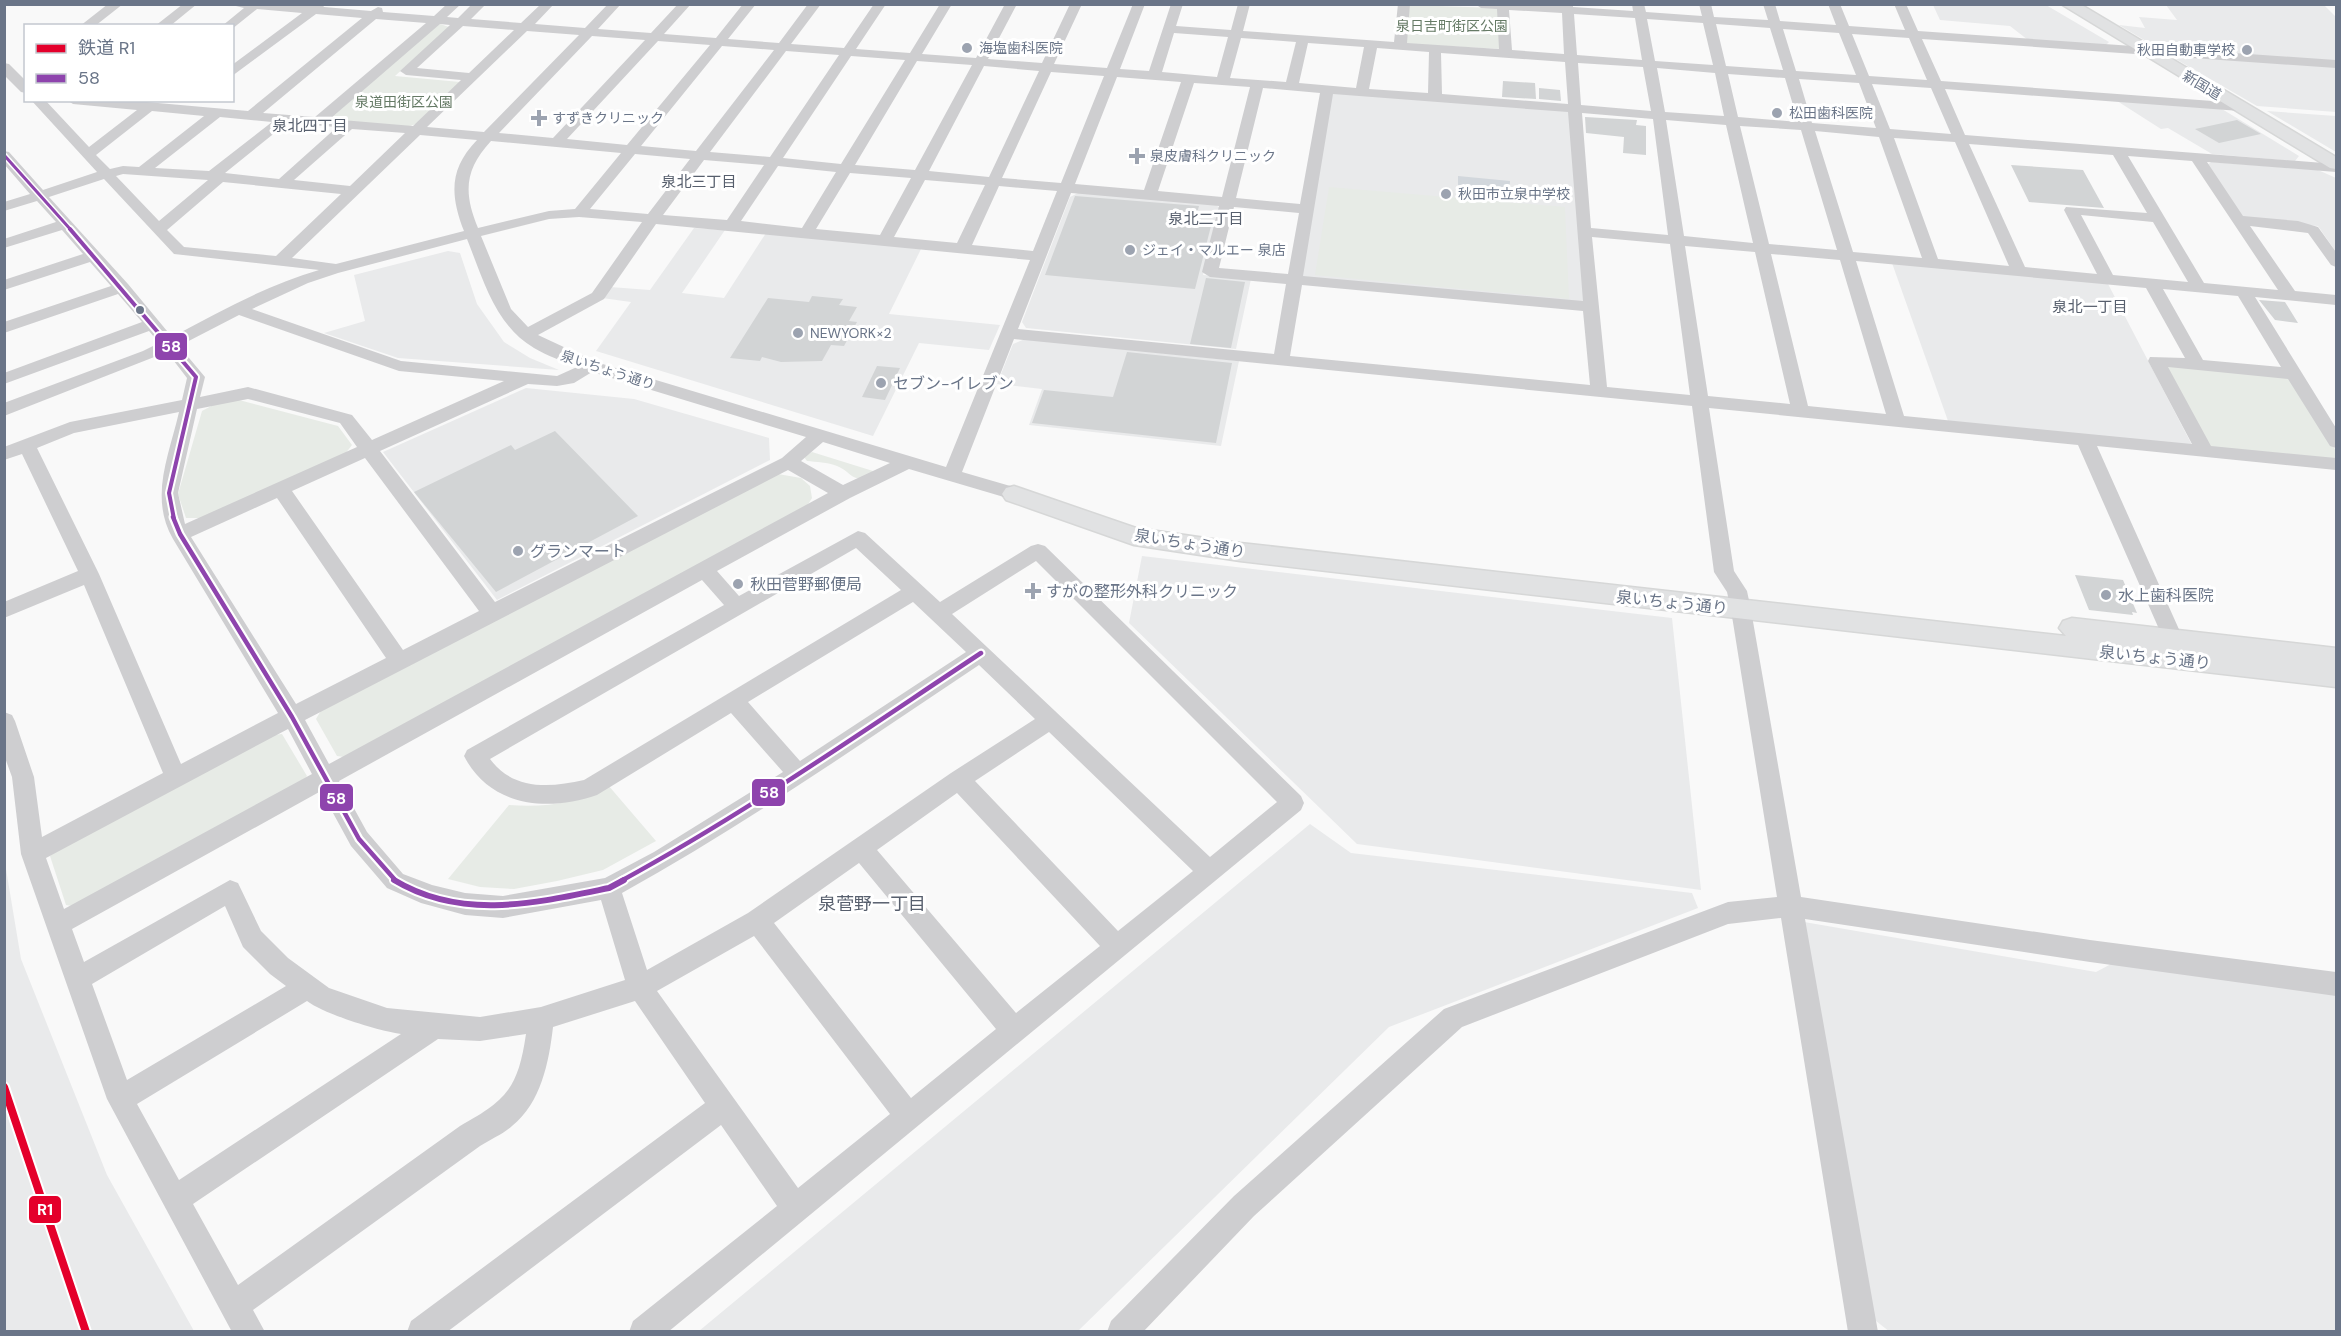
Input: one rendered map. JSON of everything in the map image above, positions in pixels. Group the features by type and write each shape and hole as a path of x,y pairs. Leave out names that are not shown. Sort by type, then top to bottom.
{"main road":[{"name":"新国道","path":"2068,4 2337,166"},
{"name":"泉いちょう通り","path":"1014,494 1166,527 1739,600 2178,650 2337,677"},
{"name":"泉いちょう通り","path":"2178,650 2337,658"}],"street":[{"path":"89,24 117,4"},
{"path":"164,24 191,4"},
{"path":"234,4 317,8 524,28 1328,91 2337,166"},
{"path":"250,117 385,4"},
{"path":"317,123 455,4"},
{"path":"472,76 406,71 480,4"},
{"path":"279,262 548,4"},
{"name":"泉いちょう通り","path":"615,4 486,137 467,162 461,176 460,189 468,222 504,310 526,335 561,356 1014,494"},
{"path":"557,142 685,4"},
{"path":"579,213 750,4"},
{"path":"526,335 598,296 652,219 815,4"},
{"path":"731,225 880,4"},
{"path":"806,233 848,168 946,4"},
{"path":"884,242 918,174 1011,4"},
{"path":"962,249 1076,4"},
{"path":"952,475 1139,4"},
{"path":"1154,77 1178,4"},
{"path":"1222,82 1244,4"},
{"path":"1400,45 1404,4"},
{"path":"1481,4 1639,10 1709,20 2337,64"},
{"path":"1705,4 1800,410"},
{"path":"1769,4 1897,420"},
{"path":"1834,4 1885,133 1932,263"},
{"path":"1900,4 2019,271"},
{"path":"1503,5 1506,53"},
{"path":"231,24 255,6"},
{"path":"1567,7 1599,390"},
{"path":"234,70 317,8"},
{"path":"1639,10 1659,116 1725,572 1739,600 1863,1332"},
{"path":"1168,29 2240,107"},
{"path":"1291,88 1303,39"},
{"path":"1362,93 1371,44"},
{"path":"1435,48 1435,99"},
{"path":"6,70 24,66"},
{"path":"6,70 24,87"},
{"path":"1150,195 1188,80"},
{"path":"1257,85 1210,272 1591,307"},
{"path":"1281,361 1328,91"},
{"path":"42,102 87,155 179,251 318,265 336,269"},
{"path":"106,102 347,126 557,142 1307,209"},
{"path":"183,110 193,102"},
{"path":"87,155 149,107"},
{"path":"142,171 215,114"},
{"path":"158,230 282,120"},
{"path":"283,183 347,126"},
{"path":"2118,151 2198,286"},
{"path":"4,155 91,256 122,287 196,376 169,493 172,516 180,534 292,717 359,839 395,881 430,895 465,904 503,907 609,888 662,859 798,774 981,653"},
{"path":"2196,157 2289,295"},
{"path":"4,207 123,170 353,191"},
{"path":"2107,278 2071,210 2157,218"},
{"path":"12,403 168,343 302,280 336,269 549,215 579,213 731,225 1038,256"},
{"path":"2239,220 2298,226 2313,230 2337,262"},
{"path":"4,244 65,224"},
{"path":"1584,232 2337,300"},
{"path":"4,285 91,256"},
{"path":"2151,282 2197,365"},
{"path":"4,328 122,287"},
{"path":"2242,290 2337,441"},
{"path":"238,309 399,366 557,381 568,379 590,366"},
{"path":"10,376 151,322"},
{"path":"1008,333 2337,464"},
{"path":"4,410 149,355 168,343"},
{"path":"2204,450 2156,361 2295,374"},
{"path":"10,376 31,391 12,403"},
{"path":"180,534 528,377"},
{"path":"4,454 70,428 248,393 346,419 492,613"},
{"path":"33,854 176,777 788,462 820,435"},
{"path":"2085,439 2178,650"},
{"path":"27,446 89,574 176,777"},
{"path":"788,462 843,492"},
{"path":"58,924 843,492 907,462"},
{"path":"281,489 400,662"},
{"path":"915,591 588,788 558,796 529,795 504,785 484,771 475,756 858,538 915,591 937,614 981,653 1049,721 1210,872"},
{"path":"645,1332 909,1117 1013,1029 1293,803 1038,551 937,614"},
{"path":"704,569 738,607"},
{"path":"4,611 89,574"},
{"path":"734,700 798,774"},
{"path":"4,721 23,777 33,854 120,1099 233,1306 250,1332"},
{"path":"77,979 230,891 252,939 306,988 321,998 387,1020 435,1026 480,1029 541,1019 640,987 757,921 959,780 1049,721"},
{"path":"959,780 1117,947"},
{"path":"861,848 1013,1029"},
{"path":"609,888 640,987 796,1209"},
{"path":"1122,1332 1245,1206 1453,1018 1728,913 1791,906 2090,951 2337,984"},
{"path":"757,921 909,1117"},
{"path":"120,1099 306,988"},
{"path":"233,1306 470,1136 505,1115 525,1091 537,1049 541,1019"},
{"path":"175,1199 435,1026"},
{"path":"422,1332 723,1106"}],"shaded area":[{"path":"1933,5 2046,5 2109,42 2105,46 2028,40 2010,26 1940,20"},
{"path":"2166,5 2324,5 2336,17 2336,62 2161,50 2119,25 2145,28 2139,17 2177,20"},
{"path":"2167,54 2336,66 2336,112 2257,106"},
{"name":"秋田市立泉中学校","path":"1327,91 1576,109 1591,307 1295,280"},
{"path":"2114,99 2217,106 2299,156 2295,161 2212,154 2168,128 2161,129"},
{"path":"2267,111 2336,116 2336,152"},
{"path":"2211,162 2318,170 2336,178 2336,252 2318,226 2241,217 2206,166"},
{"path":"1458,176 1510,181 1509,195 1458,190"},
{"path":"1080,192 1213,203 1220,208 1203,275 1251,279 1236,349 1026,328 1022,322 1070,197"},
{"path":"694,228 725,230 682,293 724,298 766,233 921,249 889,314 1000,325 989,350 919,343 873,436 596,351 631,302 602,298 610,287 650,290"},
{"path":"448,251 460,253 477,304 504,342 530,358 559,370 398,358 324,333 365,321 354,275"},
{"path":"1892,263 2107,282 2192,445 1948,421"},
{"path":"1025,339 1239,361 1221,446 1029,425 1042,389 997,384 1013,344"},
{"path":"526,388 634,399 769,438 770,460 497,600 383,452"},
{"path":"1142,556 1672,618 1701,890 1357,844 1129,623"},
{"path":"1310,824 1351,853 1692,893 1698,908 1389,1027 1078,1331 699,1331"},
{"path":"5,863 21,959 107,1175 194,1331 5,1331"},
{"path":"1804,922 2096,972 2113,963 2336,992 2336,1331 1890,1332 1871,1317"}],"green space":[{"name":"泉日吉町街区公園","path":"1408,5 1498,8 1502,49 1408,44 1404,42"},
{"name":"泉道田街区公園","path":"435,25 449,27 395,76 460,82 416,124 407,127 329,120"},
{"path":"1329,187 1565,207 1569,299 1315,275"},
{"path":"2171,365 2286,377 2293,380 2336,451 2336,459 2212,447 2205,443 2165,367"},
{"path":"239,400 338,426 352,445 345,454 202,518 186,518 178,494 202,411 215,404"},
{"path":"812,452 873,471 872,474 856,478 833,465 807,461 804,457"},
{"path":"778,474 801,478 810,486 812,498 807,506 351,758 337,756 316,719 323,707"},
{"path":"282,734 307,776 301,784 78,907 66,905 50,856 60,846 273,735"},
{"path":"608,785 656,841 603,870 514,889 480,887 448,879 509,805 536,806 560,803 584,796"}],"building":[{"path":"1503,81 1535,83 1536,99 1502,97"},
{"path":"1539,88 1560,90 1561,101 1539,99"},
{"path":"1585,117 1637,120 1636,125 1646,126 1646,155 1623,153 1624,137 1586,133"},
{"path":"2237,120 2261,134 2219,143 2195,129"},
{"path":"2011,165 2083,170 2104,208 2029,202"},
{"name":"ジェイ・マルエー 泉店","path":"1075,196 1199,206 1194,224 1211,226 1195,289 1045,275"},
{"path":"1206,278 1245,282 1231,348 1190,344"},
{"name":"NEWYORK×2","path":"812,296 843,299 839,305 857,307 849,321 857,322 844,346 831,345 822,361 781,362 762,357 760,361 730,358 768,298 809,302"},
{"path":"2259,300 2285,302 2298,323 2275,320"},
{"path":"1127,352 1232,363 1216,443 1032,423 1044,390 1113,397"},
{"name":"セブン-イレブン","path":"877,366 900,368 885,400 862,397"},
{"name":"グランマート","path":"555,431 638,516 496,592 414,492 511,445 515,450"},
{"name":"水上歯科医院","path":"2075,575 2123,580 2137,613 2132,612 2133,615 2089,610"}],"rail line":[{"name":"R1","path":"4,1087 86,1332"}],"transit line":[{"name":"58","path":"4,155 196,377 169,493 172,515 180,534 292,717 359,839 395,881 430,895 465,904 503,907 609,888 662,859 798,774 981,653"}],"place":[{"name":"海塩歯科医院","path":"967,48"},
{"name":"秋田自動車学校","path":"2247,50"},
{"name":"松田歯科医院","path":"1777,113"},
{"name":"すずきクリニック","path":"539,118"},
{"name":"泉皮膚科クリニック","path":"1137,156"},
{"name":"秋田市立泉中学校","path":"1446,194"},
{"name":"ジェイ・マルエー 泉店","path":"1130,250"},
{"name":"NEWYORK×2","path":"798,333"},
{"name":"セブン-イレブン","path":"881,383"},
{"name":"グランマート","path":"518,551"},
{"name":"秋田菅野郵便局","path":"738,584"},
{"name":"すがの整形外科クリニック","path":"1033,591"},
{"name":"水上歯科医院","path":"2106,595"}],"district":[{"name":"泉北四丁目","path":"310,126"},
{"name":"泉北三丁目","path":"699,182"},
{"name":"泉北二丁目","path":"1206,219"},
{"name":"泉北一丁目","path":"2090,307"},
{"name":"泉菅野一丁目","path":"872,904"}]}
